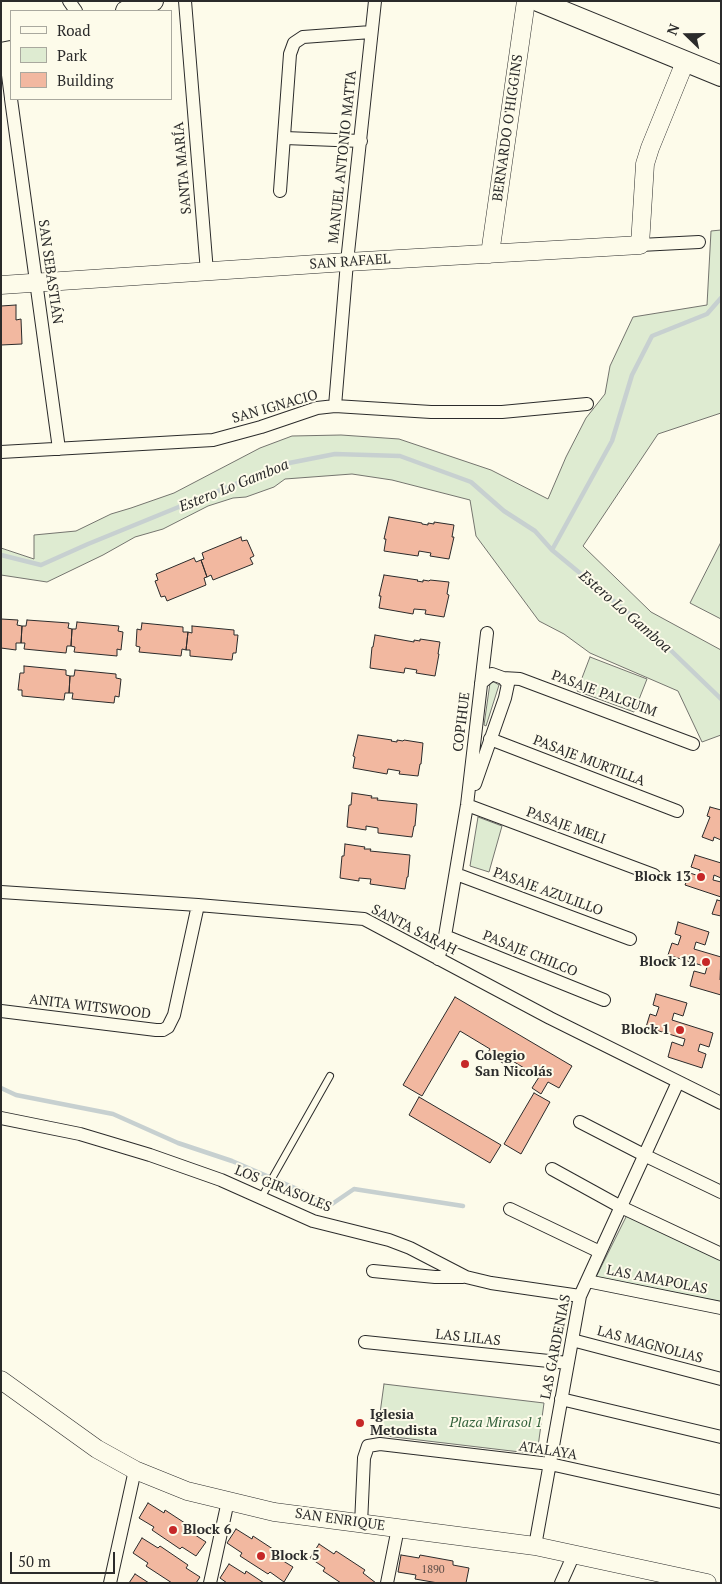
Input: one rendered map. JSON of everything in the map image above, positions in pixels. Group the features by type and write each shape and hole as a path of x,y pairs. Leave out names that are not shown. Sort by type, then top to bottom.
{"main road":[{"path":"129,10 152,1"},
{"path":"538,1 721,76"}],"street":[{"name":"SANTA MARÍA","path":"185,1 207,272"},
{"name":"MANUEL ANTONIO MATTA","path":"335,406 347,262 375,1"},
{"name":"BERNARDO O'HIGGINS","path":"490,254 526,1"},
{"path":"280,191 290,54 294,43 303,38 371,32"},
{"name":"SAN SEBASTIÁN","path":"6,52 10,90"},
{"path":"640,245 645,164 686,62"},
{"name":"SAN SEBASTIÁN","path":"11,100 59,449"},
{"path":"285,138 361,141"},
{"name":"SAN RAFAEL","path":"1,285 347,262 699,242"},
{"name":"SAN IGNACIO","path":"1,452 213,440 261,427 317,408 335,406 431,412 502,412 587,404"},
{"path":"482,683 487,633"},
{"name":"COPIHUE","path":"438,958 456,874 467,805 482,683 486,677 492,674 503,678 508,684 467,805"},
{"name":"PASAJE PALGUIM","path":"503,678 520,679 693,744"},
{"name":"PASAJE MURTILLA","path":"490,739 677,811"},
{"name":"PASAJE MELI","path":"467,805 654,875"},
{"name":"PASAJE AZULILLO","path":"456,874 630,939"},
{"name":"SANTA SARAH","path":"1,892 198,905 364,919 550,1018 721,1103"},
{"name":"ANITA WITSWOOD","path":"1,1011 163,1030 168,1027 174,1015 198,905"},
{"name":"PASAJE CHILCO","path":"444,936 604,1000"},
{"name":"LAS GARDENIAS","path":"535,1546 580,1296 678,1082"},
{"name":"LOS GIRASOLES","path":"1,1118 80,1134 150,1155 221,1180 313,1221 389,1240 410,1248 466,1277 491,1283 580,1296"},
{"path":"580,1122 644,1156 721,1192"},
{"path":"552,1169 621,1207 721,1254"},
{"path":"510,1209 600,1252"},
{"path":"373,1271 435,1277 466,1277"},
{"name":"LAS AMAPOLAS","path":"587,1281 721,1308"},
{"name":"LAS MAGNOLIAS","path":"572,1340 721,1379"},
{"name":"LAS LILAS","path":"365,1342 568,1363"},
{"name":"SAN ENRIQUE","path":"1,1380 97,1449 135,1470 187,1490 274,1512 535,1546 707,1583"},
{"path":"562,1399 721,1437"},
{"name":"ATALAYA","path":"361,1524 364,1458 368,1446 380,1444 550,1464 721,1502"},
{"path":"110,1583 135,1470"},
{"path":"210,1583 228,1501"},
{"path":"387,1583 398,1528"},
{"path":"561,1583 574,1554"}],"lane":[{"path":"261,1198 330,1076"}],"green space":[{"path":"721,230 721,413 658,434 583,546 651,612 721,650 721,735 702,742 678,691 590,653 564,634 539,621 476,536 470,500 392,480 352,474 285,479 274,487 246,497 233,498 208,506 163,529 135,537 47,582 1,575 1,548 34,559 34,535 76,531 111,514 174,493 260,448 292,436 341,435 399,439 491,470 548,499 566,457 586,418 605,394 610,366 633,317 707,305 711,231"},
{"path":"721,542 721,619 690,603"},
{"path":"590,657 647,679 634,712 577,691"},
{"path":"494,682 499,685 486,726 484,725 490,683"},
{"path":"478,817 502,826 489,872 470,866"},
{"path":"627,1215 721,1259 721,1302 596,1277"},
{"name":"Plaza Mirasol 1","path":"384,1384 544,1403 537,1454 377,1435"}],"building":[{"path":"16,305 16,320 21,319 22,344 1,345 1,306"},
{"path":"389,517 428,525 428,523 434,524 434,522 454,525 452,537 454,537 449,559 430,556 431,553 419,551 418,556 384,551 386,539 384,539"},
{"path":"241,537 242,541 247,540 254,556 250,558 253,564 213,580 211,575 207,577 201,560 204,559 202,553"},
{"path":"194,558 196,562 201,560 207,577 204,578 206,585 167,601 165,596 161,597 155,581 158,580 156,574"},
{"path":"384,575 423,582 423,580 430,580 449,582 447,594 449,595 444,617 425,614 426,610 414,609 413,614 379,608 381,596 379,596"},
{"path":"1,619 18,620 17,625 22,626 21,643 16,643 16,650 1,648"},
{"path":"27,620 69,623 68,628 72,629 71,646 67,646 66,653 24,649 25,643 21,643 22,626 26,626"},
{"path":"77,622 119,626 118,631 123,632 121,650 117,649 117,656 74,652 75,647 71,646 72,629 76,629"},
{"path":"142,623 183,627 183,632 188,632 186,650 182,649 181,656 139,652 140,647 136,646 137,629 141,630"},
{"path":"192,626 234,630 234,635 238,635 236,653 233,653 232,660 190,656 190,650 186,650 188,632 192,633"},
{"path":"375,635 414,642 414,640 420,641 420,639 440,642 435,676 416,673 417,670 405,668 404,673 370,668"},
{"path":"24,666 66,670 66,675 70,676 69,693 65,693 64,700 22,696 22,690 18,690 20,673 24,673"},
{"path":"75,670 116,674 116,678 121,679 119,697 115,696 114,703 72,699 73,693 69,693 70,676 74,676"},
{"path":"358,735 397,742 397,740 404,740 423,743 418,776 399,774 400,771 388,769 387,774 353,768 355,757 353,756"},
{"path":"352,793 372,796 371,798 378,798 377,800 417,804 412,837 378,833 378,828 366,826 366,830 347,827"},
{"path":"710,807 721,810 721,840 714,837 713,841 702,837 710,817 707,816"},
{"path":"345,844 365,847 364,849 371,849 370,851 410,855 405,889 370,884 371,879 359,878 359,881 340,878"},
{"name":"Block 13","path":"695,855 721,863 721,878 714,875 713,880 721,882 721,897 685,885 690,873 699,876 700,870 691,867"},
{"name":"Block 13","path":"717,900 721,901 721,916 712,914"},
{"name":"Block 12","path":"678,922 709,932 705,945 696,942 694,949 721,957 721,995 690,986 694,971 705,974 707,967 668,955 672,943 678,945 681,936 675,934"},
{"name":"Block 1","path":"656,994 687,1003 683,1016 674,1013 672,1020 713,1033 709,1047 700,1044 698,1051 706,1054 702,1068 668,1057 672,1042 683,1046 685,1039 646,1027 650,1014 656,1016 659,1007 653,1005"},
{"path":"455,997 572,1066 559,1088 548,1082 541,1094 532,1088 539,1077 506,1057 503,1063 487,1054 490,1049 460,1031 422,1096 403,1085"},
{"path":"534,1093 550,1102 521,1154 504,1144"},
{"path":"419,1097 501,1145 490,1163 409,1115"},
{"name":"Block 6","path":"148,1503 164,1513 165,1510 194,1529 192,1533 206,1542 196,1556 182,1547 180,1549 152,1530 154,1527 139,1518"},
{"name":"Block 5","path":"236,1529 252,1539 253,1536 282,1555 280,1559 293,1567 284,1582 240,1556 242,1553 227,1543"},
{"path":"142,1538 158,1548 160,1546 188,1565 186,1568 200,1577 196,1583 172,1583 146,1566 148,1563 133,1553"},
{"name":"Block 5","path":"319,1544 334,1554 336,1551 365,1570 363,1573 376,1583 341,1583 323,1571 325,1568 310,1558"},
{"path":"401,1555 419,1558 420,1555 453,1561 453,1565 469,1568 466,1583 438,1583 415,1579 416,1575 398,1572"},
{"path":"229,1564 245,1574 246,1571 264,1583 227,1583 220,1578"},
{"path":"135,1574 149,1583 129,1583"}],"waterway":[{"path":"552,550 612,441 632,375 652,336 707,314 721,298"},
{"name":"Estero Lo Gamboa","path":"1,555 41,565 284,464 335,454 400,456 471,482 504,511 535,531 552,550 656,636 721,699"},
{"path":"1,1088 16,1095 113,1114 178,1143 232,1161 332,1204 354,1189 463,1206"}],"place":[{"name":"Block 13","path":"701,877"},
{"name":"Block 12","path":"706,962"},
{"name":"Block 1","path":"680,1030"},
{"name":"Colegio San Nicolás","path":"465,1064"},
{"name":"Iglesia Metodista","path":"360,1423"},
{"name":"Block 6","path":"173,1530"},
{"name":"Block 5","path":"261,1556"}]}
